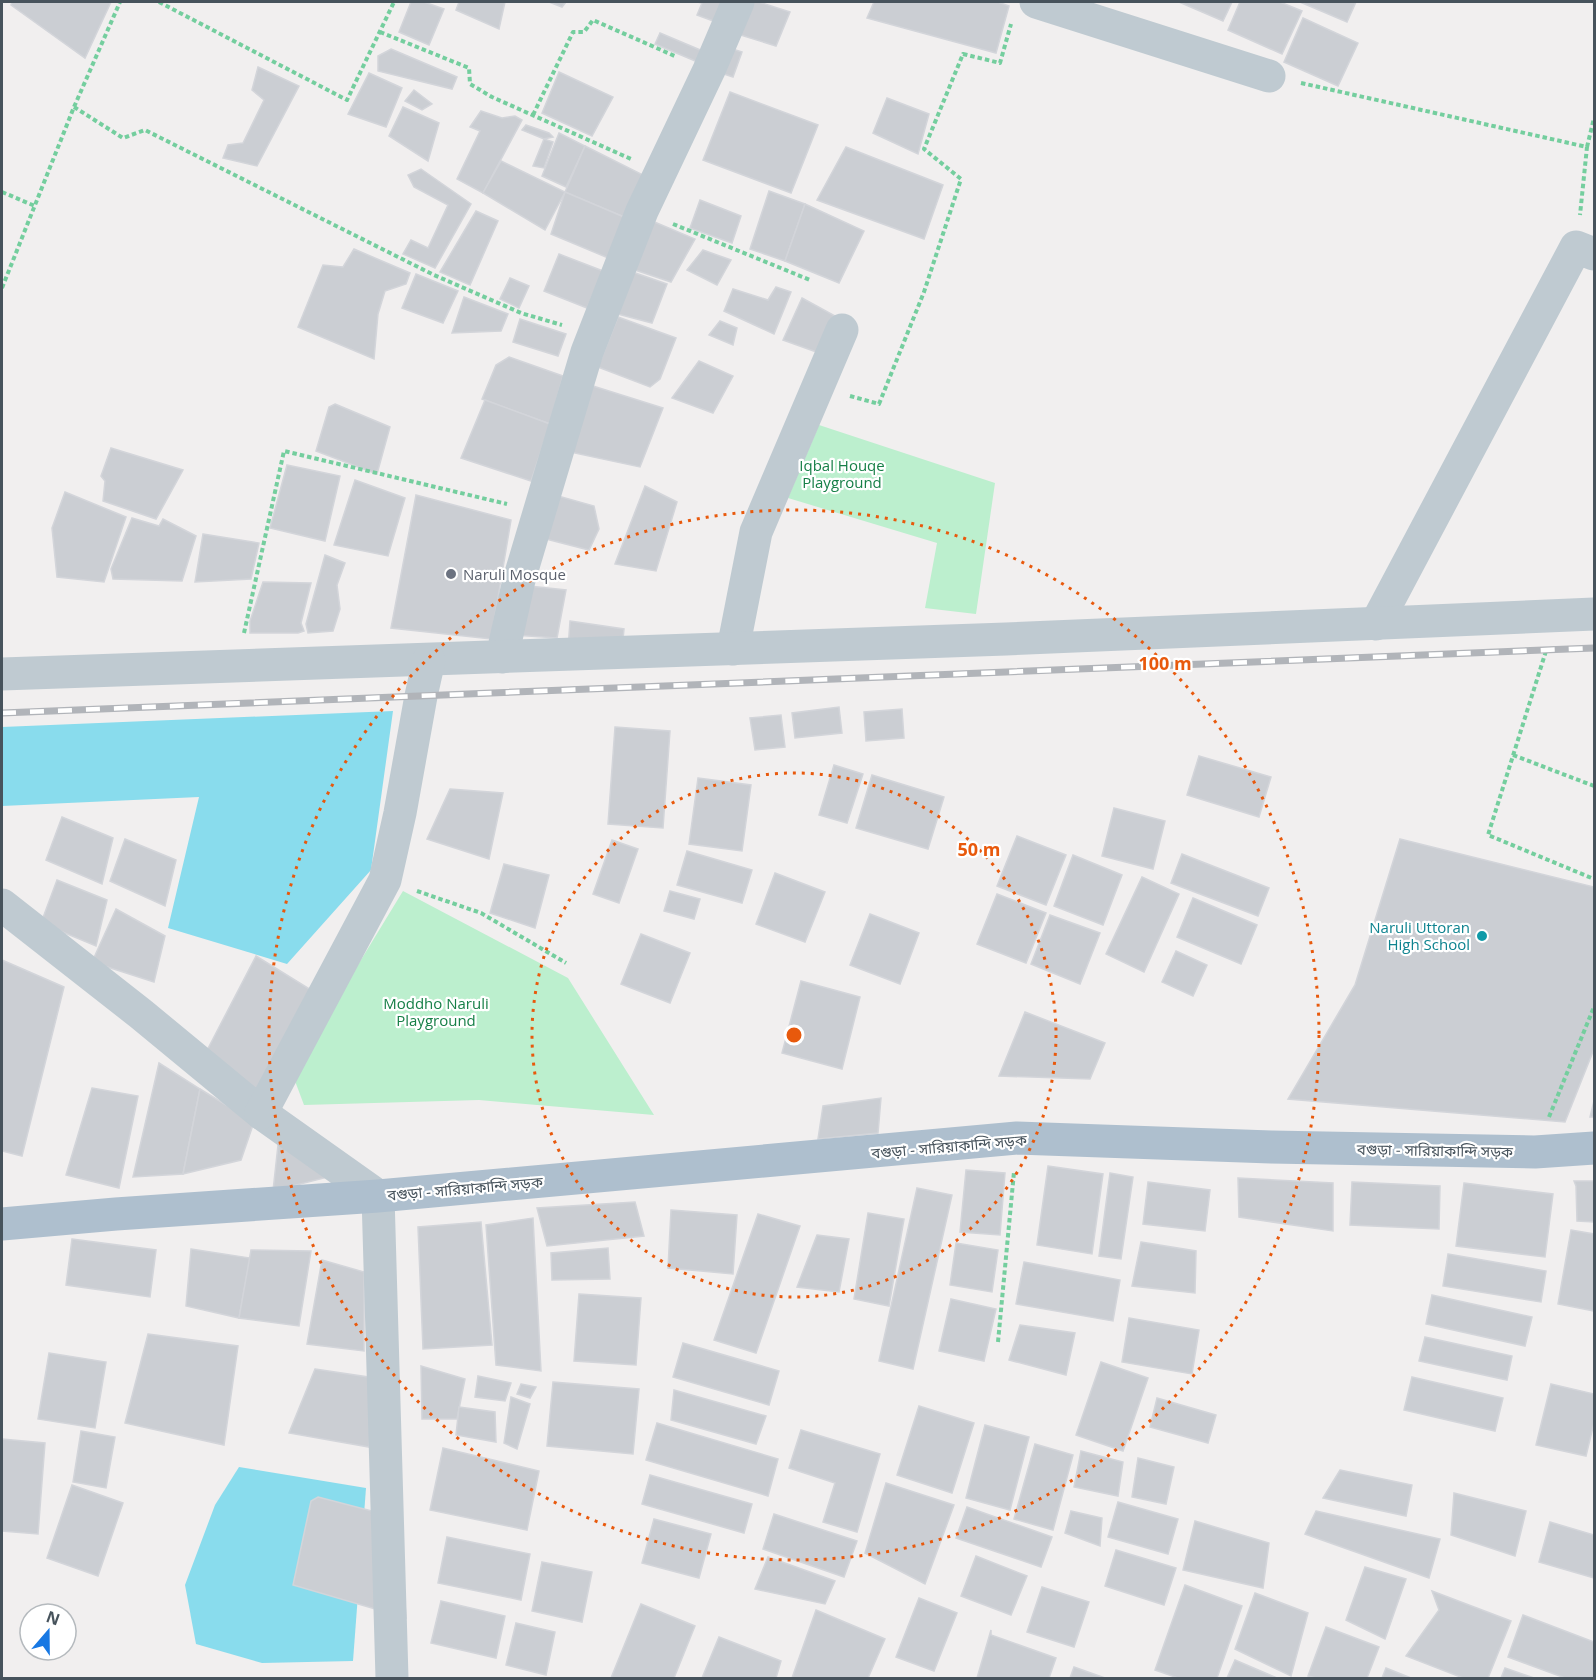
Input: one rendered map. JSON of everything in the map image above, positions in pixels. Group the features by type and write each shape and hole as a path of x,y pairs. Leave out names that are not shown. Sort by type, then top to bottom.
{"main road":[{"name":"বগুড়া - সারিয়াকান্দি সড়ক","path":"2,1224 378,1196 1017,1138 1271,1147 1535,1152 1594,1148"}],"street":[{"path":"502,657 519,580 587,352 642,211 738,2"},
{"path":"1036,2 1269,76"},
{"path":"1376,624 1586,250"},
{"path":"733,649 756,532 842,330"},
{"path":"2,674 733,649 1594,614"},
{"path":"261,1113 385,880 429,660"},
{"path":"2,905 141,1014 261,1113 378,1196 392,1678"}],"path":[{"path":"2,288 74,107 120,2"},
{"path":"159,2 347,100 394,2"},
{"path":"532,115 573,32 584,32 592,20 708,70"},
{"path":"818,388 879,405 924,292 961,179 924,149 963,54 1000,63 1011,22"},
{"path":"380,32 469,68 470,84 492,97 660,172"},
{"path":"1269,76 1587,147"},
{"path":"74,107 123,138 145,130 434,275 492,301 521,313 594,336"},
{"path":"1586,250 1587,147 1594,118"},
{"path":"2,192 35,206"},
{"path":"642,211 810,280"},
{"path":"236,666 284,451 540,512"},
{"path":"1557,616 1488,835 1594,879"},
{"path":"1513,755 1594,786"},
{"path":"385,880 482,913 566,963"},
{"path":"1535,1152 1594,1007"},
{"path":"999,1342 1017,1138"}],"green space":[{"name":"Iqbal Houqe Playground","path":"819,425 995,483 976,614 925,608 937,543 788,498"},
{"name":"Moddho Naruli Playground","path":"403,891 568,978 654,1115 479,1100 304,1105 292,1073"}],"water":[{"path":"393,711 371,870 287,964 168,928 199,797 2,806 2,727"},
{"path":"239,1467 366,1488 353,1661 262,1663 196,1644 185,1585 215,1505"}],"building":[{"path":"12,2 111,2 85,58 11,5"},
{"path":"411,2 424,2 444,9 429,45 399,32"},
{"path":"459,2 505,2 499,29 456,10"},
{"path":"549,2 566,2 562,7"},
{"path":"697,2 724,2 716,22 697,15 702,3"},
{"path":"744,2 759,2 790,12 776,46 731,32"},
{"path":"874,2 998,2 1009,6 996,53 867,18"},
{"path":"1179,2 1232,2 1223,21"},
{"path":"1240,2 1280,2 1302,11 1282,54 1228,30"},
{"path":"1300,2 1356,2 1347,22"},
{"path":"1303,18 1358,43 1338,86 1284,62"},
{"path":"660,33 705,52 700,63 655,44"},
{"path":"723,46 742,52 733,77 712,70"},
{"path":"391,49 457,77 452,89 378,71 378,56"},
{"path":"258,67 299,86 257,166 223,158 228,145 243,143 264,100 252,90"},
{"path":"559,72 613,97 592,136 542,113"},
{"path":"369,73 402,88 386,127 348,114"},
{"path":"414,90 432,104 422,110 405,101"},
{"path":"730,92 818,125 791,193 703,160"},
{"path":"887,98 929,114 918,154 873,133"},
{"path":"403,107 439,123 428,161 389,136"},
{"path":"481,111 502,118 515,116 522,120 483,193 457,179 480,131 470,127"},
{"path":"526,125 549,133 553,137 544,139 522,130"},
{"path":"559,133 585,146 566,187 542,176"},
{"path":"544,139 553,142 544,168 533,166"},
{"path":"585,146 651,179 631,220 565,192"},
{"path":"846,147 943,185 924,239 817,200"},
{"path":"501,161 565,192 545,230 483,193"},
{"path":"421,169 471,204 435,268 403,254 411,240 428,248 448,205 414,187 408,175"},
{"path":"769,191 805,204 785,261 750,249"},
{"path":"565,192 631,220 613,260 551,234"},
{"path":"700,200 741,216 732,243 690,228"},
{"path":"805,204 864,231 839,283 785,261"},
{"path":"476,211 498,221 470,285 440,272"},
{"path":"645,218 695,239 671,282 623,266"},
{"path":"354,249 410,273 406,284 385,291 378,314 374,359 298,327 323,265 343,267"},
{"path":"703,250 731,260 717,285 687,270"},
{"path":"559,254 603,271 587,308 544,291"},
{"path":"624,269 667,284 652,323 610,312"},
{"path":"416,274 458,291 443,323 402,308"},
{"path":"510,278 529,286 519,308 500,299"},
{"path":"776,287 791,292 774,334 724,311 733,289 768,300"},
{"path":"464,297 508,314 501,331 452,333"},
{"path":"802,298 837,317 822,354 783,340"},
{"path":"618,317 676,338 660,379 650,387 598,367"},
{"path":"520,319 566,334 558,356 513,342"},
{"path":"720,321 737,328 733,345 709,335"},
{"path":"509,357 563,376 550,424 482,399 496,365"},
{"path":"699,361 733,376 713,413 672,398"},
{"path":"593,386 663,408 640,467 570,452"},
{"path":"485,400 550,424 531,481 461,458"},
{"path":"335,404 390,427 377,474 316,451 329,407"},
{"path":"111,448 183,470 156,519 103,501 105,481 101,476"},
{"path":"287,465 340,476 325,541 270,528"},
{"path":"355,480 405,498 388,556 334,545"},
{"path":"645,486 677,502 656,571 615,564"},
{"path":"65,492 126,517 104,582 57,577 52,528"},
{"path":"551,494 594,506 599,529 589,550 538,537"},
{"name":"Naruli Mosque","path":"416,495 511,520 491,639 391,628"},
{"path":"132,518 159,526 163,519 196,536 182,581 113,579 111,569"},
{"path":"203,534 259,543 251,579 195,582"},
{"path":"325,555 345,563 337,585 340,609 333,631 308,633 306,624"},
{"path":"263,582 311,583 301,623 304,631 250,633 250,621"},
{"path":"529,586 566,590 557,638 514,635"},
{"path":"570,621 624,629 622,649 568,649"},
{"path":"839,707 842,733 795,738 792,713"},
{"path":"902,709 904,738 866,741 864,712"},
{"path":"781,715 785,747 755,750 750,718"},
{"path":"615,727 670,731 663,828 608,824"},
{"path":"1199,756 1271,777 1259,817 1187,795"},
{"path":"834,765 863,774 847,823 819,815"},
{"path":"872,775 944,797 928,849 856,828"},
{"path":"698,778 751,785 742,851 689,844"},
{"path":"450,789 503,793 489,859 427,839"},
{"path":"1114,808 1165,821 1153,869 1102,856"},
{"path":"62,817 113,838 102,884 46,860"},
{"path":"1017,836 1066,855 1046,905 997,886"},
{"path":"125,839 176,860 165,906 110,881"},
{"name":"Naruli Uttoran High School","path":"1400,839 1594,887 1594,1049 1565,1122 1288,1099 1355,985"},
{"path":"612,840 638,849 619,903 593,894"},
{"path":"687,851 752,870 742,903 677,885"},
{"path":"1182,854 1269,888 1258,916 1171,883"},
{"path":"1073,855 1122,875 1103,925 1054,906"},
{"path":"504,864 549,875 535,928 490,913"},
{"path":"775,873 825,892 805,942 756,924"},
{"path":"1142,877 1179,894 1144,972 1106,954"},
{"path":"57,880 107,900 96,946 41,923"},
{"path":"670,891 700,899 694,919 664,911"},
{"path":"997,894 1046,913 1026,963 977,944"},
{"path":"1193,898 1257,925 1241,964 1177,937"},
{"path":"116,909 165,936 154,982 92,962"},
{"path":"870,914 919,933 900,984 850,965"},
{"path":"1050,915 1100,933 1080,984 1031,964"},
{"path":"641,934 690,953 670,1003 621,984"},
{"path":"1176,951 1207,965 1193,996 1162,982"},
{"path":"256,956 316,993 258,1104 202,1060"},
{"path":"2,960 64,987 22,1156 2,1151"},
{"path":"801,981 860,997 842,1069 782,1053"},
{"path":"1025,1012 1105,1043 1090,1079 999,1076"},
{"path":"159,1063 200,1089 183,1174 133,1177"},
{"path":"92,1088 138,1096 119,1188 66,1175"},
{"path":"200,1089 254,1122 241,1160 183,1174"},
{"path":"881,1098 878,1133 818,1139 823,1106"},
{"path":"1594,1101 1594,1117 1590,1117"},
{"path":"279,1136 328,1177 273,1191"},
{"path":"1048,1166 1103,1174 1092,1254 1037,1245"},
{"path":"966,1170 1005,1173 1000,1235 960,1232"},
{"path":"1110,1173 1133,1177 1121,1259 1099,1256"},
{"path":"1238,1178 1333,1183 1333,1231 1239,1217"},
{"path":"1574,1181 1594,1181 1594,1222 1577,1221"},
{"path":"1148,1182 1210,1190 1205,1231 1143,1224"},
{"path":"1352,1182 1440,1186 1439,1229 1350,1225"},
{"path":"1464,1183 1553,1194 1545,1257 1456,1246"},
{"path":"917,1188 952,1195 913,1369 879,1361"},
{"path":"635,1202 644,1236 547,1246 537,1208"},
{"path":"671,1210 737,1215 733,1274 668,1268"},
{"path":"868,1213 904,1219 889,1306 854,1299"},
{"path":"758,1214 800,1226 756,1353 714,1340"},
{"path":"533,1218 541,1371 496,1365 486,1225"},
{"path":"481,1222 492,1345 423,1349 418,1227"},
{"path":"1571,1230 1594,1234 1594,1311 1558,1304"},
{"path":"817,1235 849,1239 839,1292 797,1287"},
{"path":"72,1239 156,1250 150,1297 66,1285"},
{"path":"1141,1242 1196,1251 1195,1293 1132,1286"},
{"path":"956,1243 998,1250 992,1292 950,1285"},
{"path":"608,1248 610,1279 552,1280 551,1253"},
{"path":"191,1249 250,1258 239,1318 186,1306"},
{"path":"251,1250 311,1251 299,1326 239,1318"},
{"path":"1448,1254 1546,1271 1541,1302 1443,1286"},
{"path":"322,1260 364,1272 364,1351 307,1344"},
{"path":"1024,1262 1120,1280 1113,1321 1016,1304"},
{"path":"579,1294 641,1298 636,1365 574,1361"},
{"path":"1432,1295 1532,1317 1525,1346 1426,1324"},
{"path":"951,1299 996,1309 984,1361 939,1351"},
{"path":"1129,1318 1199,1330 1192,1374 1122,1362"},
{"path":"1020,1325 1075,1333 1066,1375 1009,1360"},
{"path":"148,1334 238,1346 224,1445 125,1423"},
{"path":"1425,1337 1512,1356 1507,1380 1419,1361"},
{"path":"683,1343 779,1371 769,1405 673,1377"},
{"path":"49,1353 106,1362 95,1428 38,1419"},
{"path":"1101,1362 1148,1378 1123,1451 1076,1435"},
{"path":"421,1366 465,1379 457,1419 422,1419"},
{"path":"315,1369 375,1378 369,1447 289,1433"},
{"path":"478,1376 511,1383 505,1401 475,1397"},
{"path":"1412,1377 1503,1398 1495,1431 1404,1410"},
{"path":"553,1382 639,1389 633,1454 547,1446"},
{"path":"521,1384 536,1387 530,1398 517,1394"},
{"path":"1551,1384 1594,1394 1594,1423 1586,1456 1536,1445"},
{"path":"674,1390 766,1416 756,1444 671,1420"},
{"path":"511,1397 530,1404 517,1449 504,1443"},
{"path":"1157,1398 1216,1415 1208,1443 1150,1427"},
{"path":"919,1406 974,1423 952,1493 897,1475"},
{"path":"459,1407 495,1412 496,1442 456,1435"},
{"path":"657,1423 778,1459 768,1496 646,1460"},
{"path":"985,1425 1029,1437 1010,1510 966,1498"},
{"path":"801,1430 880,1454 857,1532 823,1522 835,1483 789,1468"},
{"path":"81,1431 115,1437 106,1488 73,1482"},
{"path":"2,1439 45,1443 38,1534 2,1531"},
{"path":"1035,1444 1073,1455 1053,1530 1014,1519"},
{"path":"443,1448 539,1471 527,1530 430,1510"},
{"path":"1081,1451 1123,1462 1118,1496 1074,1487"},
{"path":"1138,1458 1174,1467 1166,1504 1132,1497"},
{"path":"1340,1470 1412,1485 1406,1516 1323,1498"},
{"path":"650,1475 752,1504 744,1533 642,1504"},
{"path":"886,1483 954,1505 925,1584 865,1553"},
{"path":"72,1485 123,1503 98,1576 47,1558"},
{"path":"1454,1493 1526,1511 1515,1556 1451,1535"},
{"path":"318,1497 399,1518 406,1618 293,1585 311,1501"},
{"path":"1118,1502 1178,1519 1168,1554 1108,1537"},
{"path":"967,1507 1052,1537 1041,1567 956,1538"},
{"path":"1071,1511 1102,1518 1100,1546 1065,1533"},
{"path":"1316,1511 1440,1539 1429,1578 1305,1534"},
{"path":"774,1514 857,1541 844,1577 763,1549"},
{"path":"654,1519 711,1534 699,1578 642,1563"},
{"path":"1195,1521 1269,1543 1263,1588 1183,1570"},
{"path":"1550,1522 1594,1535 1594,1578 1539,1562"},
{"path":"447,1537 530,1554 521,1600 438,1583"},
{"path":"1116,1550 1176,1568 1164,1605 1105,1586"},
{"path":"976,1556 1027,1576 1011,1615 961,1596"},
{"path":"768,1557 835,1581 825,1604 755,1589"},
{"path":"542,1562 592,1572 582,1622 532,1611"},
{"path":"1365,1567 1406,1579 1385,1639 1346,1620"},
{"path":"1185,1585 1242,1606 1217,1678 1178,1678 1155,1670"},
{"path":"1042,1587 1089,1602 1074,1647 1027,1632"},
{"path":"1432,1591 1511,1621 1488,1678 1463,1678 1406,1656 1439,1610"},
{"path":"1255,1593 1308,1613 1291,1676 1235,1649"},
{"path":"919,1598 957,1613 934,1671 896,1657"},
{"path":"441,1601 505,1616 496,1658 431,1643"},
{"path":"641,1604 695,1626 674,1678 611,1678"},
{"path":"816,1610 885,1639 868,1678 792,1678"},
{"path":"1523,1615 1594,1642 1594,1678 1565,1678 1508,1657"},
{"path":"516,1623 555,1632 546,1675 506,1665"},
{"path":"1326,1627 1379,1647 1367,1678 1308,1676"},
{"path":"991,1630 991,1635 1056,1658 1049,1678 977,1678"},
{"path":"719,1637 781,1661 776,1678 702,1678"},
{"path":"1235,1660 1277,1678 1227,1678"},
{"path":"1074,1667 1105,1678 1070,1678"},
{"path":"1386,1668 1411,1678 1382,1678"},
{"path":"1505,1668 1534,1678 1501,1678"}],"railway":[{"path":"2,713 1594,648"}],"place":[{"name":"Naruli Mosque","path":"451,574"},
{"name":"Naruli Uttoran High School","path":"1482,936"}]}
